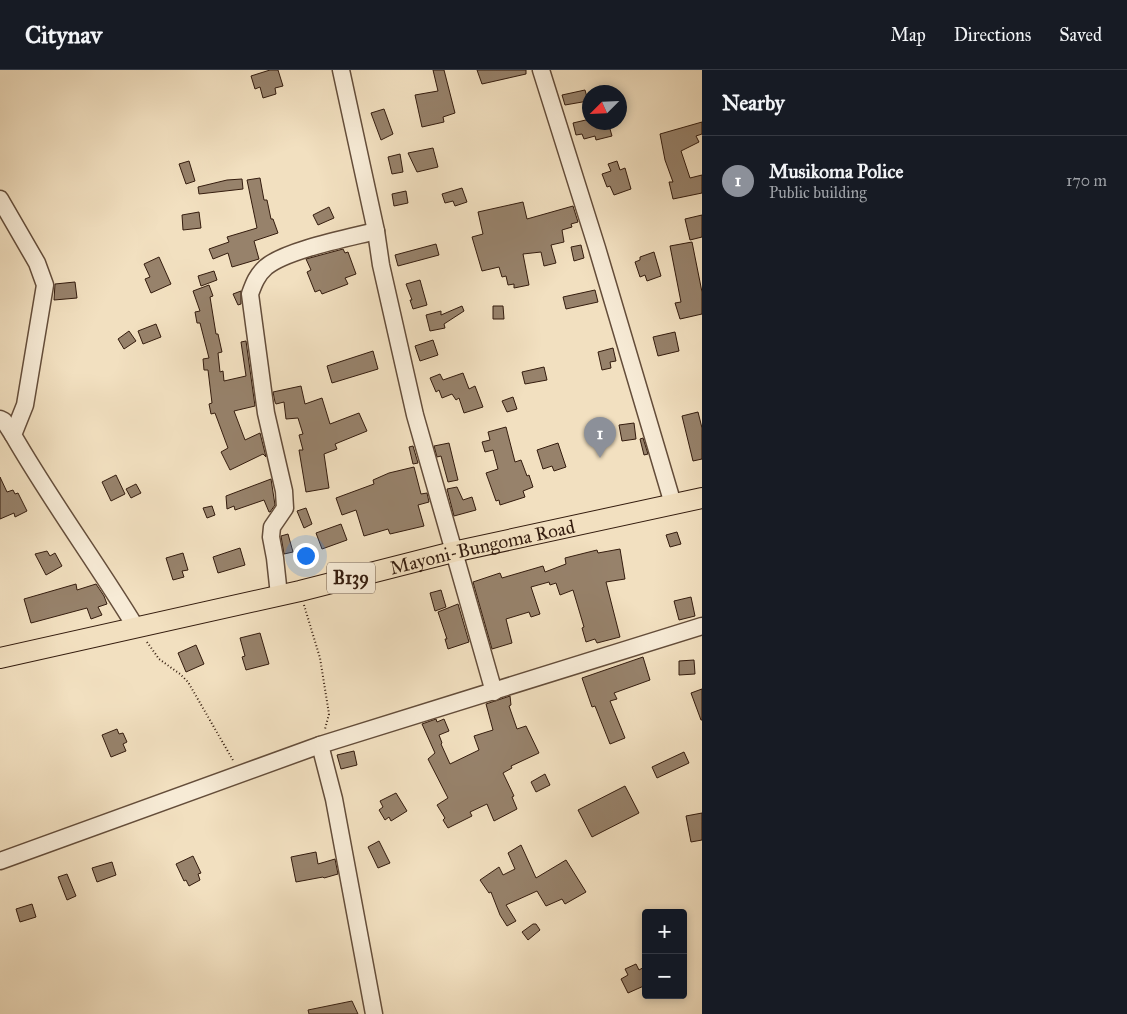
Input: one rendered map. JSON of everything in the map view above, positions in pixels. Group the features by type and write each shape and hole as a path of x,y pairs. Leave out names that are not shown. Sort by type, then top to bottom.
{"main road":[{"name":"Mayoni-Bungoma Road","path":"0,658 135,626 300,591 453,552 702,498"}],"street":[{"path":"341,70 376,231 381,265 416,415 453,552 494,692"},
{"path":"542,70 674,504"},
{"path":"0,199 37,263 45,285 25,405 13,435"},
{"path":"279,595 271,537 272,528 285,508 284,491 266,413 250,294 255,278 279,258 376,231"},
{"path":"0,419 4,421 39,479 80,539 135,626"},
{"path":"0,861 320,745 702,626"},
{"path":"320,745 334,799 374,1014"}],"path":[{"path":"300,591 320,658 330,714 320,745"},
{"path":"135,626 159,659 188,682 240,773"}],"building":[{"path":"270,70 278,70 283,86 275,88 276,94 263,98 260,87 255,89 251,76"},
{"path":"433,70 444,70 455,113 443,117 444,122 422,127 415,95 438,91"},
{"path":"477,70 526,70 526,74 482,84"},
{"path":"582,91 582,102 565,105 562,95"},
{"path":"384,109 393,134 381,140 371,113"},
{"path":"582,121 582,130 610,130 612,136 596,140 595,136 584,139 582,134 576,135 573,123"},
{"path":"702,122 702,134 696,136 699,142 681,151 690,178 702,175 702,193 673,199 669,182 673,182 665,160 660,134"},
{"path":"433,148 438,167 417,172 408,153"},
{"path":"400,154 403,172 392,174 388,157"},
{"path":"189,161 195,181 186,184 179,164"},
{"path":"617,161 620,170 625,168 631,189 614,195 610,186 607,187 602,174 611,171 608,164"},
{"path":"260,178 264,200 267,200 271,219 273,219 278,233 254,241 259,259 232,267 228,253 213,259 209,249 229,242 227,237 257,228 247,180"},
{"path":"242,179 243,189 199,194 198,187 227,180"},
{"path":"462,188 467,202 455,206 453,201 445,203 442,194"},
{"path":"406,191 408,203 394,206 392,194"},
{"path":"523,202 527,219 573,206 578,222 571,224 572,227 562,230 564,242 551,245 556,263 544,266 541,252 523,254 529,285 514,288 514,284 508,285 506,276 502,277 499,267 482,271 472,237 483,234 478,212"},
{"path":"329,207 334,218 318,225 313,215"},
{"path":"199,212 201,228 183,230 182,215"},
{"path":"702,215 702,237 690,240 685,219"},
{"path":"692,242 702,292 702,314 680,319 675,303 681,302 670,246"},
{"path":"436,244 439,255 398,266 395,255"},
{"path":"581,245 584,258 574,261 571,247"},
{"path":"343,249 345,253 348,252 356,274 345,278 348,284 322,294 320,290 315,292 307,272 311,270 306,259"},
{"path":"654,252 661,276 647,281 645,275 640,277 635,262 640,260 640,257"},
{"path":"159,257 171,284 151,293 145,279 150,277 144,264"},
{"path":"214,271 217,280 201,286 198,276"},
{"path":"420,280 427,305 413,309 406,284"},
{"path":"75,282 77,298 54,300 55,284"},
{"path":"209,285 213,296 210,297 216,334 218,334 222,352 218,353 220,372 223,371 224,381 246,376 241,342 246,341 255,406 234,411 245,440 260,433 266,457 263,454 230,470 221,452 228,448 215,413 211,414 209,404 212,403 208,370 204,370 203,359 209,358 200,323 197,323 195,312 200,311 193,291"},
{"path":"595,290 598,302 566,309 563,297"},
{"path":"241,291 241,304 238,305 233,294"},
{"path":"462,306 464,311 444,324 445,328 430,331 426,315 441,311 441,315"},
{"path":"493,306 503,306 504,319 493,319"},
{"path":"156,324 161,337 143,344 138,331"},
{"path":"129,331 136,341 124,349 118,339"},
{"path":"675,332 679,351 658,356 653,337"},
{"path":"433,340 438,355 420,361 415,346"},
{"path":"613,348 616,361 610,362 611,368 602,370 598,352"},
{"path":"373,351 378,369 332,383 327,366"},
{"path":"544,367 547,380 525,384 522,372"},
{"path":"463,373 469,389 475,386 483,407 464,413 459,398 456,400 452,394 442,398 439,390 436,392 430,378 440,374 443,380"},
{"path":"301,386 305,404 322,398 330,424 359,413 367,431 335,444 337,449 324,454 329,488 306,492 299,450 303,450 299,435 303,434 298,418 286,419 284,402 276,404 273,392"},
{"path":"513,397 517,409 507,412 502,401"},
{"path":"698,412 702,428 702,459 693,461 682,416"},
{"path":"634,423 636,439 622,441 619,425"},
{"path":"506,427 515,462 521,460 533,487 523,491 525,497 500,505 499,500 496,501 486,473 498,469 493,450 485,452 482,442 490,440 488,432"},
{"path":"643,438 648,454 644,455 640,439"},
{"path":"449,443 458,480 448,482 441,456 437,457 434,446"},
{"path":"558,443 566,467 554,471 552,466 543,469 537,450"},
{"path":"413,446 418,463 413,464 409,447"},
{"path":"414,467 421,494 427,493 429,502 418,505 424,526 390,534 388,529 364,536 356,510 342,515 336,498 374,484 373,480 389,473"},
{"path":"116,475 125,494 111,501 102,482"},
{"path":"0,477 7,492 13,490 15,494 18,493 27,511 15,517 14,513 0,519"},
{"path":"271,479 275,505 270,512 264,500 235,510 234,506 227,509 226,496"},
{"path":"136,484 141,493 131,498 126,489"},
{"path":"457,487 463,500 472,497 476,510 454,516 447,489"},
{"path":"212,506 215,515 207,518 203,508"},
{"path":"306,508 312,524 304,528 297,511"},
{"path":"341,524 347,540 322,549 316,533"},
{"path":"677,532 681,544 670,547 666,535"},
{"path":"288,534 293,552 284,554 281,536"},
{"path":"240,548 245,565 218,573 213,557"},
{"path":"620,549 625,579 606,582 620,637 597,643 595,639 586,642 582,628 584,627 573,590 560,595 556,583 550,585 549,582 531,587 540,614 531,617 529,612 506,619 512,643 492,649 473,582 500,573 502,578 543,566 545,572 566,564 565,558 597,550 598,553"},
{"path":"47,551 50,556 55,553 62,566 46,575 35,554"},
{"path":"183,553 188,570 182,571 184,577 173,580 166,558"},
{"path":"76,584 77,590 96,584 107,604 98,607 102,615 91,619 87,608 31,623 24,599"},
{"path":"441,590 446,607 435,611 430,593"},
{"path":"691,597 695,616 679,620 674,601"},
{"path":"458,604 469,642 448,649 445,639 447,639 438,612"},
{"path":"260,633 269,664 246,670 242,657 245,656 240,638"},
{"path":"196,645 204,664 186,672 178,653"},
{"path":"643,657 650,680 614,693 617,699 610,701 625,738 610,744 595,706 592,707 582,678"},
{"path":"694,660 695,674 679,675 679,661"},
{"path":"702,689 702,720 701,720 691,693"},
{"path":"510,696 511,705 509,706 517,729 526,726 539,753 511,766 512,768 503,773 514,796 512,797 517,809 494,821 487,804 470,812 472,816 448,828 443,820 445,818 437,805 448,798 428,759 435,753 422,724 436,719 437,722 444,719 449,731 439,735 450,764 479,750 474,736 493,730 486,704"},
{"path":"117,729 119,734 123,733 127,742 123,744 126,751 111,757 102,735"},
{"path":"354,751 357,765 341,769 337,755"},
{"path":"684,752 689,763 657,778 652,767"},
{"path":"545,774 550,785 536,792 531,782"},
{"path":"625,786 639,813 592,837 578,810"},
{"path":"396,793 407,811 391,821 389,817 385,820 379,810 383,807 380,801"},
{"path":"702,813 702,840 691,842 686,816"},
{"path":"379,841 390,863 378,868 368,847"},
{"path":"521,845 536,878 566,860 586,892 565,904 562,899 546,906 537,891 506,905 516,921 507,926 500,915 491,892 489,893 480,880 499,867 503,875 515,869 508,853"},
{"path":"316,852 318,864 335,859 338,874 296,882 291,857"},
{"path":"193,856 201,873 198,874 200,880 189,886 186,880 184,881 176,864"},
{"path":"112,862 116,875 97,882 92,868"},
{"path":"67,874 76,896 67,900 58,877"},
{"path":"32,904 36,917 20,922 16,909"},
{"path":"536,924 540,930 528,940 522,932"},
{"path":"636,964 639,970 642,968 642,987 628,993 621,979 628,975 625,969"},
{"path":"352,1001 358,1014 309,1014 308,1010"}],"place":[{"name":"Musikoma Police","path":"600,458"}]}
